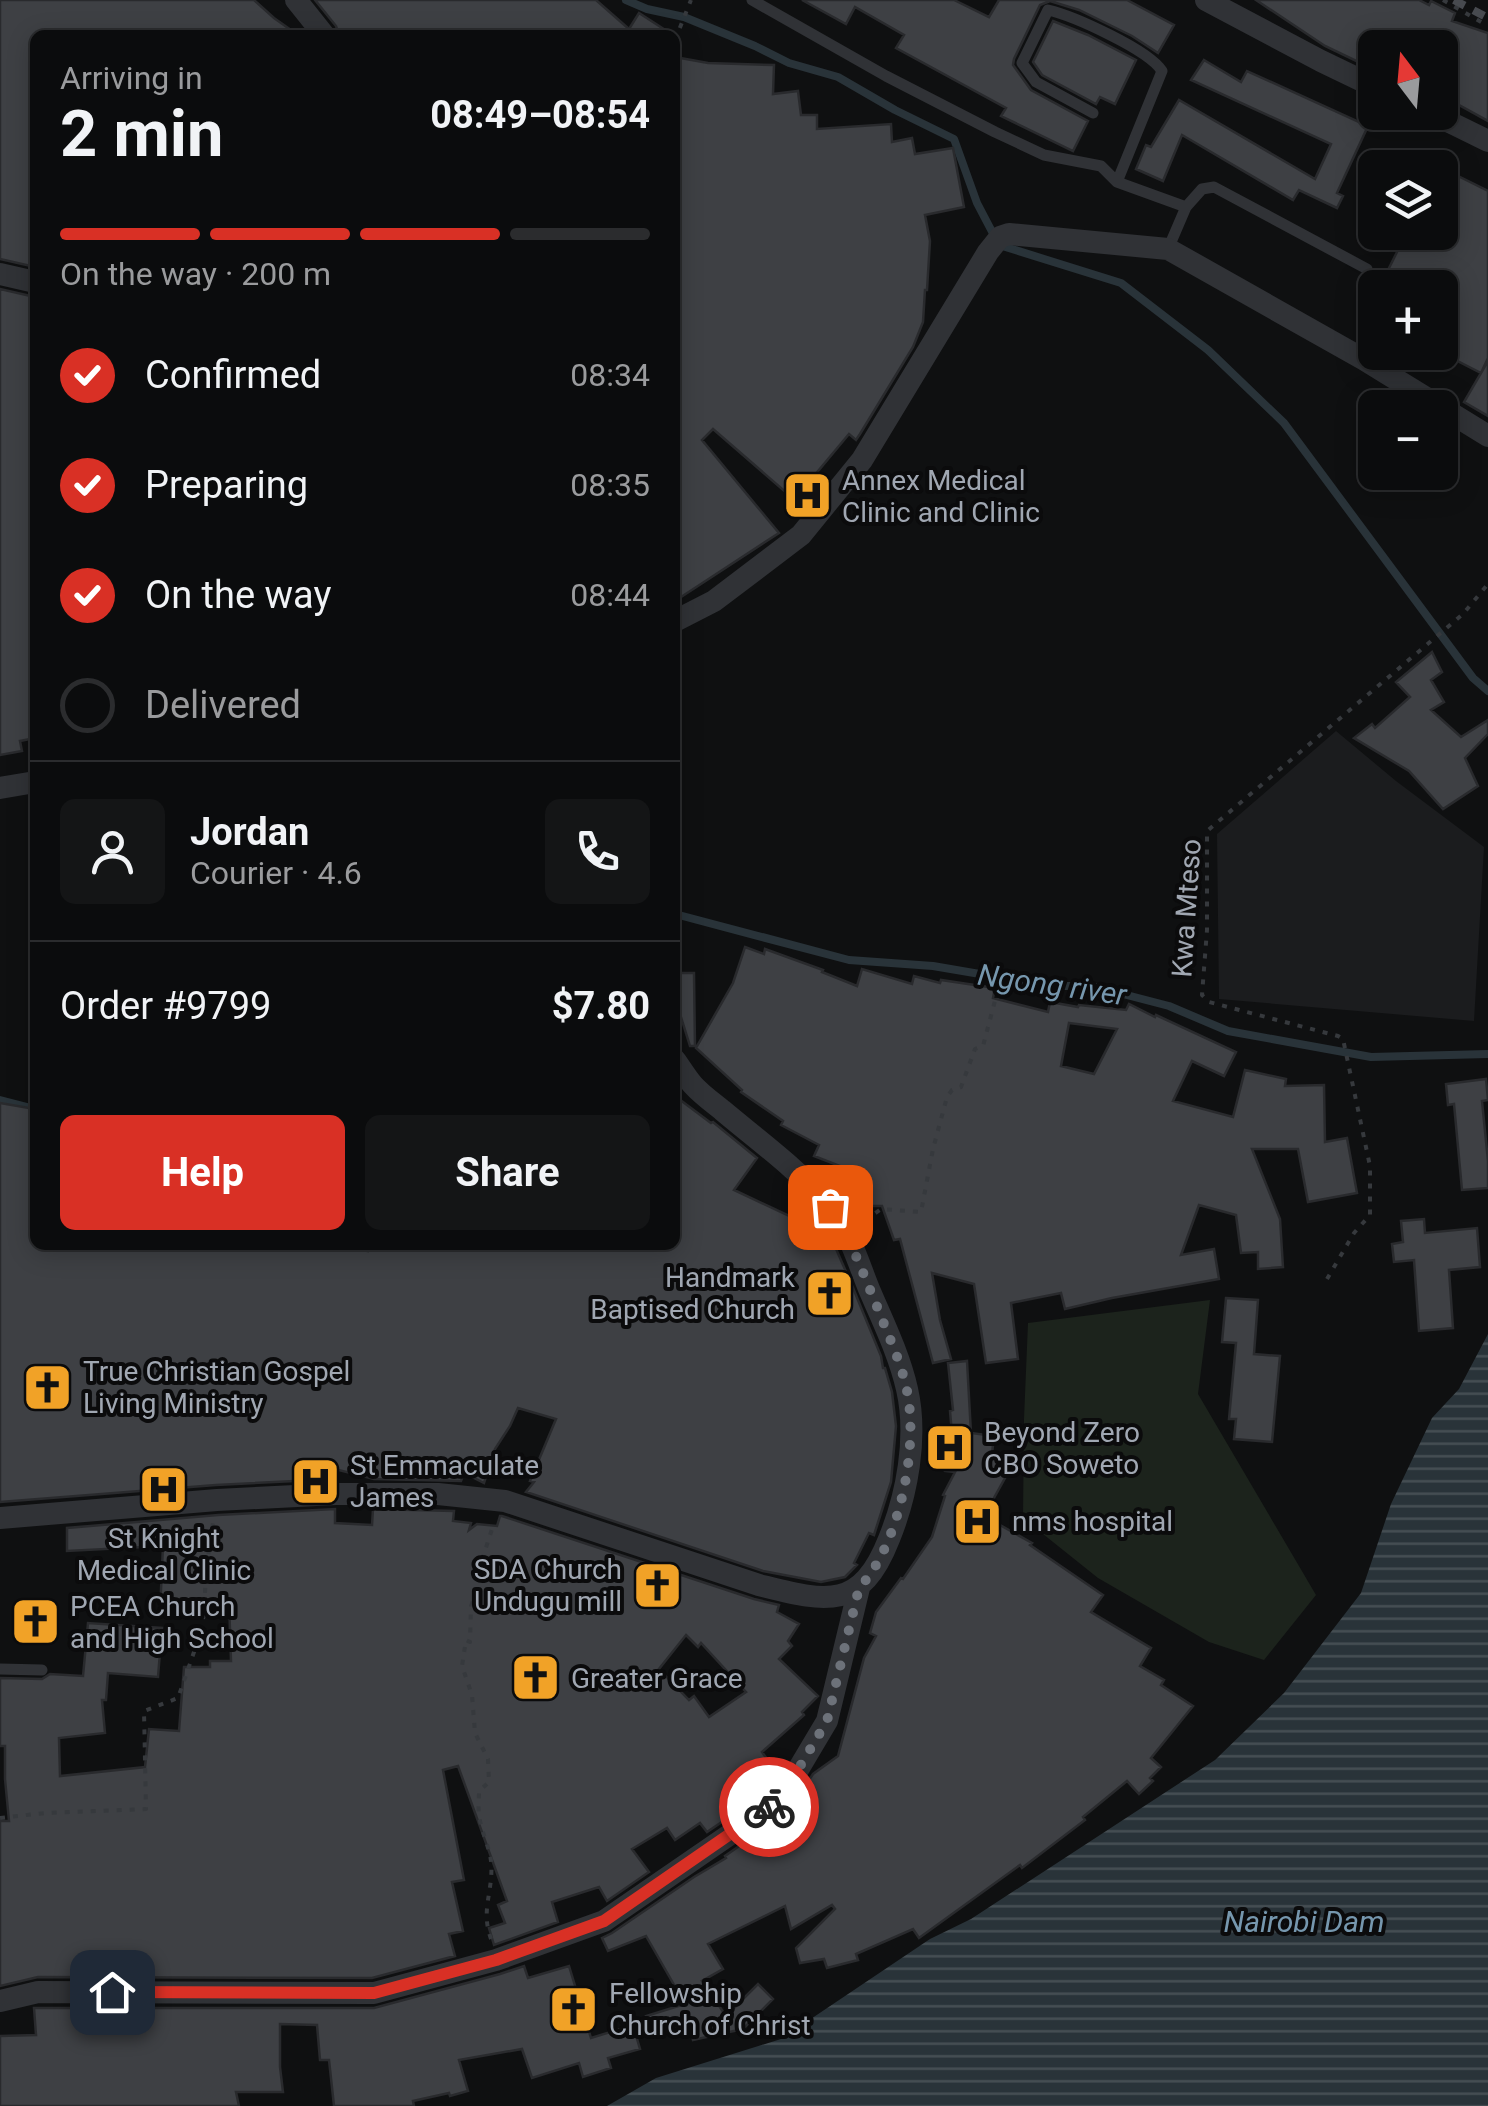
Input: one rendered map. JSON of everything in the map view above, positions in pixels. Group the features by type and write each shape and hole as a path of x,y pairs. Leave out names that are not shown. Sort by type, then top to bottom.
{"street":[{"path":"296,0 320,30"},
{"path":"1206,0 1358,79"},
{"path":"1458,126 1488,141"},
{"path":"680,619 714,601 801,535 862,460 995,242 1021,234 1168,249 1488,436"},
{"path":"0,274 30,281"},
{"path":"0,788 30,783"},
{"path":"0,2000 38,1992 374,1993 496,1960 604,1921 780,1800 827,1721 859,1588 888,1544 895,1522 904,1488 911,1428 908,1392 848,1238 830,1207 811,1186 693,1085 680,1067"},
{"path":"0,1518 217,1500 390,1492 438,1494 505,1502 789,1592 825,1597 859,1588"}],"lane":[{"path":"752,0 994,132 1044,155 1101,166 1117,182 1186,207"},
{"path":"1093,113 1036,82 1022,64 1048,10 1108,34 1156,62 1162,72 1117,182"},
{"path":"1168,249 1186,207 1202,189 1214,186 1367,269"},
{"path":"0,1669 42,1670"}],"path":[{"path":"679,30 691,0"},
{"path":"1444,0 1488,26"},
{"name":"Kwa Mteso","path":"1327,1278 1354,1233 1370,1215 1370,1166 1343,1039 1209,1002 1202,995 1207,930 1207,831 1462,614 1488,584"},
{"path":"848,1238 881,1209 921,1212 947,1097 961,1087 975,1049 984,1046 1000,978"},
{"path":"0,1818 146,1809 144,1711 178,1698 194,1652 204,1614 217,1500"},
{"path":"496,1960 485,1924 491,1860 479,1816 479,1791 489,1782 488,1759 476,1733 472,1694 462,1658 466,1640 470,1642 471,1606 484,1574 480,1569 498,1508 505,1502"}],"shaded area":[{"path":"1336,731 1484,847 1474,1021 1219,999 1217,834"},
{"path":"1210,1300 1198,1394 1316,1595 1264,1660 1209,1642 1098,1578 1023,1518 1028,1323"}],"water":[{"name":"Nairobi Dam","path":"1488,1334 1488,2106 607,2106 656,2078 781,2039 930,1939 971,1919 1215,1760 1284,1693 1361,1593 1391,1504 1432,1418 1459,1389"}],"building":[{"path":"0,0 254,0 291,30 30,30 30,266 0,259"},
{"path":"315,0 596,0 629,29 639,13 665,30 337,30"},
{"path":"802,0 954,0 989,17 999,0 1127,0 1174,25 1158,53 1079,10 1050,1 1040,5 1013,65 1031,90 1088,121 1073,151 1001,116 1006,108 896,48 904,35 855,7 846,24"},
{"path":"1256,0 1419,0 1429,5 1431,1 1455,13 1452,21 1488,33 1488,121 1458,105 1458,30 1358,30 1358,62 1325,46"},
{"path":"1053,21 1136,60 1115,104 1100,97 1096,104 1042,75 1033,62"},
{"path":"680,58 774,65 773,94 798,91 801,115 817,115 817,129 891,124 892,142 912,138 915,154 953,148 964,207 925,215 930,241 927,290 923,322 913,347 856,440 849,434 809,482 818,491 804,508 713,429 702,440 779,533 680,598"},
{"path":"1204,60 1241,82 1247,71 1358,121 1358,130 1366,130 1337,193 1343,196 1337,208 1299,190 1293,200 1182,135 1163,181 1136,169 1146,145 1151,147 1179,100 1315,179 1331,144 1191,80"},
{"path":"1458,176 1488,191 1488,358 1481,373 1458,361 1458,270 1388,270 1398,250 1458,250"},
{"path":"0,289 30,296 30,739 20,741 22,751 0,755"},
{"path":"1488,361 1488,416 1464,402"},
{"path":"1432,652 1442,672 1431,680 1444,702 1431,710 1461,737 1488,720 1488,734 1465,758 1478,786 1443,809 1409,771 1354,738 1372,724 1375,728 1410,697 1396,682"},
{"path":"745,947 764,954 765,949 857,986 862,969 912,984 914,976 940,983 941,980 995,988 993,998 1048,1012 1050,1002 1126,1010 1129,1004 1236,1052 1224,1076 1192,1061 1173,1101 1233,1117 1245,1070 1286,1079 1285,1086 1324,1085 1325,1142 1347,1138 1357,1193 1308,1202 1298,1149 1252,1149 1280,1219 1283,1267 1258,1269 1258,1252 1241,1253 1236,1215 1199,1205 1181,1255 1214,1249 1219,1279 1065,1309 1061,1293 1011,1303 1018,1359 986,1363 974,1284 932,1273 951,1359 933,1363 900,1239 894,1240 882,1206 870,1206 858,1179 839,1176 840,1166 814,1156 819,1145 781,1125 783,1121 741,1092 696,1048 733,983","holes":["1069,1023 1117,1029 1094,1074 1061,1066"]},
{"path":"680,973 694,973 695,1046 690,1046 680,1014"},
{"path":"1486,1079 1488,1100 1482,1101 1488,1188 1462,1190 1454,1104 1448,1105 1446,1084"},
{"path":"680,1100 757,1158 734,1190 830,1235 847,1274 846,1284 851,1283 881,1356 892,1392 896,1426 891,1482 874,1535 869,1533 854,1563 857,1565 845,1577 821,1582 763,1571 526,1492 534,1482 530,1481 556,1419 518,1408 495,1449 484,1483 464,1473 461,1481 374,1479 335,1469 335,1479 0,1502 0,1103 30,1108 30,1250 680,1250"},
{"path":"1424,1219 1425,1233 1477,1228 1480,1267 1449,1270 1453,1328 1419,1331 1414,1260 1394,1262 1392,1244 1403,1242 1401,1221"},
{"path":"1226,1298 1258,1300 1254,1354 1280,1356 1272,1442 1234,1439 1236,1419 1229,1419 1236,1343 1222,1342"},
{"path":"967,1361 971,1433 994,1436 992,1454 1002,1455 1001,1467 1010,1469 984,1516 1032,1543 1103,1595 1091,1612 1151,1648 1140,1666 1164,1680 1161,1685 1193,1706 1151,1758 1161,1767 1139,1794 1127,1781 1083,1817 1085,1820 1022,1868 1020,1865 919,1938 913,1929 856,1954 858,1960 827,1968 824,1959 800,1963 796,1948 835,1909 832,1905 791,1929 785,1906 708,1944 723,1969 702,1981 726,2016 758,1984 773,1999 743,2029 693,2040 689,2023 651,2035 646,2016 685,2004 646,1936 608,1951 602,1938 726,1858 788,1812 813,1774 838,1756 864,1658 876,1636 870,1633 876,1612 932,1537 943,1495 955,1472 945,1471 947,1455 937,1454 940,1433 952,1434 948,1363"},
{"path":"335,1509 335,1523 372,1525 373,1509 454,1511 453,1521 471,1523 469,1530 477,1524 497,1526 502,1516 779,1605 777,1612 799,1624 788,1641 792,1646 779,1659 818,1696 802,1712 804,1715 762,1752 778,1774 769,1790 707,1832 700,1823 675,1840 667,1828 632,1849 649,1872 607,1901 599,1887 552,1902 558,1922 494,1945 489,1928 505,1923 498,1905 507,1901 458,1766 443,1770 464,1880 452,1882 463,1931 449,1934 455,1956 372,1978 38,1977 0,1986 0,1821 9,1821 5,1746 0,1746 0,1678 83,1676 88,1623 162,1628 158,1677 108,1673 106,1700 102,1700 105,1733 59,1738 60,1776 145,1767 149,1729 179,1731 184,1667 210,1667 210,1661 231,1661 229,1600 188,1608 188,1612 160,1611 163,1546 67,1551 67,1528","holes":["686,1635 698,1647 701,1643 746,1692 709,1717 694,1696 689,1700 659,1669"]},
{"path":"524,1966 528,1978 569,1966 591,2038 633,2025 640,2049 608,2058 611,2068 583,2077 579,2063 532,2078 522,2049 459,2060 468,2091 413,2101 414,2106 334,2106 329,2060 320,2060 317,2025 280,2024 283,2092 236,2092 239,2106 0,2106 0,2036 36,2035 34,2008 374,2008"}],"waterway":[{"path":"626,0 684,17 789,63 838,77 954,139 977,203 999,245 1121,283 1208,350 1284,423 1473,678 1488,691"},
{"name":"Ngong river","path":"680,915 849,960 933,966 1050,986 1092,986 1169,1006 1228,1031 1371,1057 1488,1054"},
{"name":"Ngong river","path":"0,1100 30,1108"}],"railway":[{"path":"1454,0 1488,18"}],"way so far":[{"path":"769,1807 780,1800 827,1721 859,1588 868,1580 888,1544 901,1503 911,1428 908,1392 898,1360 848,1238 830,1207"}],"place":[{"name":"Annex Medical Clinic and Clinic","path":"807,496"},
{"name":"Handmark Baptised Church","path":"830,1293"},
{"name":"True Christian Gospel Living Ministry","path":"48,1387"},
{"name":"Beyond Zero CBO Soweto","path":"949,1448"},
{"name":"St Emmaculate James","path":"315,1481"},
{"name":"St Knight Medical Clinic","path":"164,1490"},
{"name":"nms hospital","path":"977,1521"},
{"name":"SDA Church Undugu mill","path":"657,1585"},
{"name":"PCEA Church and High School","path":"35,1622"},
{"name":"Greater Grace","path":"536,1678"},
{"name":"Fellowship Church of Christ","path":"574,2009"}],"route":[{"path":"112,1992 374,1993 496,1960 604,1921 769,1807"}]}
